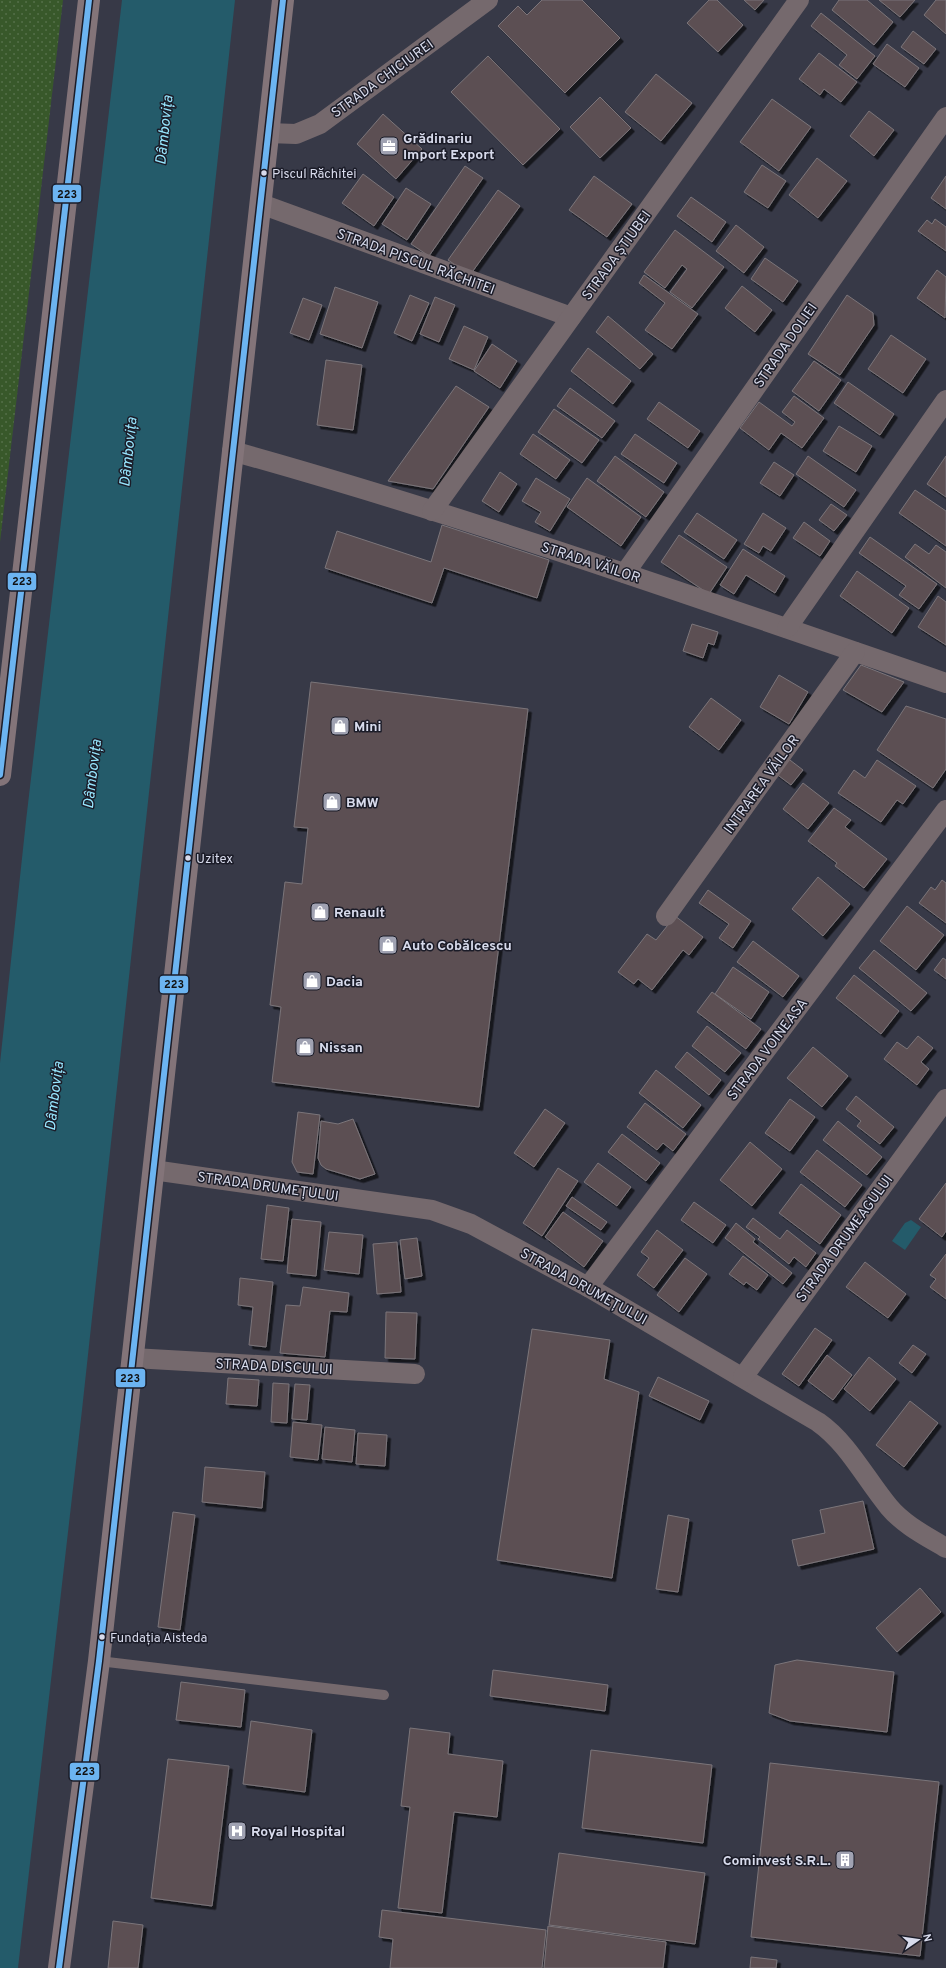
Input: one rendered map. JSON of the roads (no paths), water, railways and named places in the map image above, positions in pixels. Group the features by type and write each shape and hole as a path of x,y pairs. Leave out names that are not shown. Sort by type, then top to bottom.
{"main road":[{"path":"0,775 89,0"},
{"path":"59,1968 99,1661 283,0"}],"street":[{"name":"STRADA CHICIUREI","path":"268,133 296,134 320,124 488,0"},
{"name":"STRADA ȘTIUBEI","path":"432,511 798,0"},
{"name":"STRADA DOLIEI","path":"625,573 946,116"},
{"name":"STRADA PISCUL RĂCHITEI","path":"261,204 572,317"},
{"path":"787,628 946,400"},
{"name":"STRADA VĂILOR","path":"232,452 432,511 625,573 946,683"},
{"name":"INTRAREA VĂILOR","path":"666,916 856,652"},
{"name":"STRADA VOINEASA","path":"588,1287 946,810"},
{"name":"STRADA DRUMEAGULUI","path":"743,1377 946,1099"},
{"name":"STRADA DRUMEȚULUI","path":"153,1170 432,1210 471,1224 588,1287 743,1377 826,1428 853,1458 889,1507 902,1520 946,1548"},
{"name":"STRADA DISCULUI","path":"132,1358 415,1374"}],"lane":[{"path":"99,1661 384,1695"}],"water":[{"name":"Dâmbovița","path":"122,0 235,0 82,1410 18,1968 0,1968 0,1063 26,821"},
{"path":"911,1220 921,1227 905,1250 892,1241 905,1223"}],"place":[{"name":"Grădinariu Import Export","path":"389,146"},
{"name":"Piscul Răchitei","path":"264,173"},
{"name":"Mini","path":"340,726"},
{"name":"BMW","path":"332,802"},
{"name":"Uzitex","path":"188,858"},
{"name":"Renault","path":"320,912"},
{"name":"Auto Cobălcescu","path":"388,945"},
{"name":"Dacia","path":"312,981"},
{"name":"Nissan","path":"305,1047"},
{"name":"Fundația Aisteda","path":"102,1637"},
{"name":"Royal Hospital","path":"237,1831"},
{"name":"Cominvest S.R.L.","path":"845,1860"}]}
